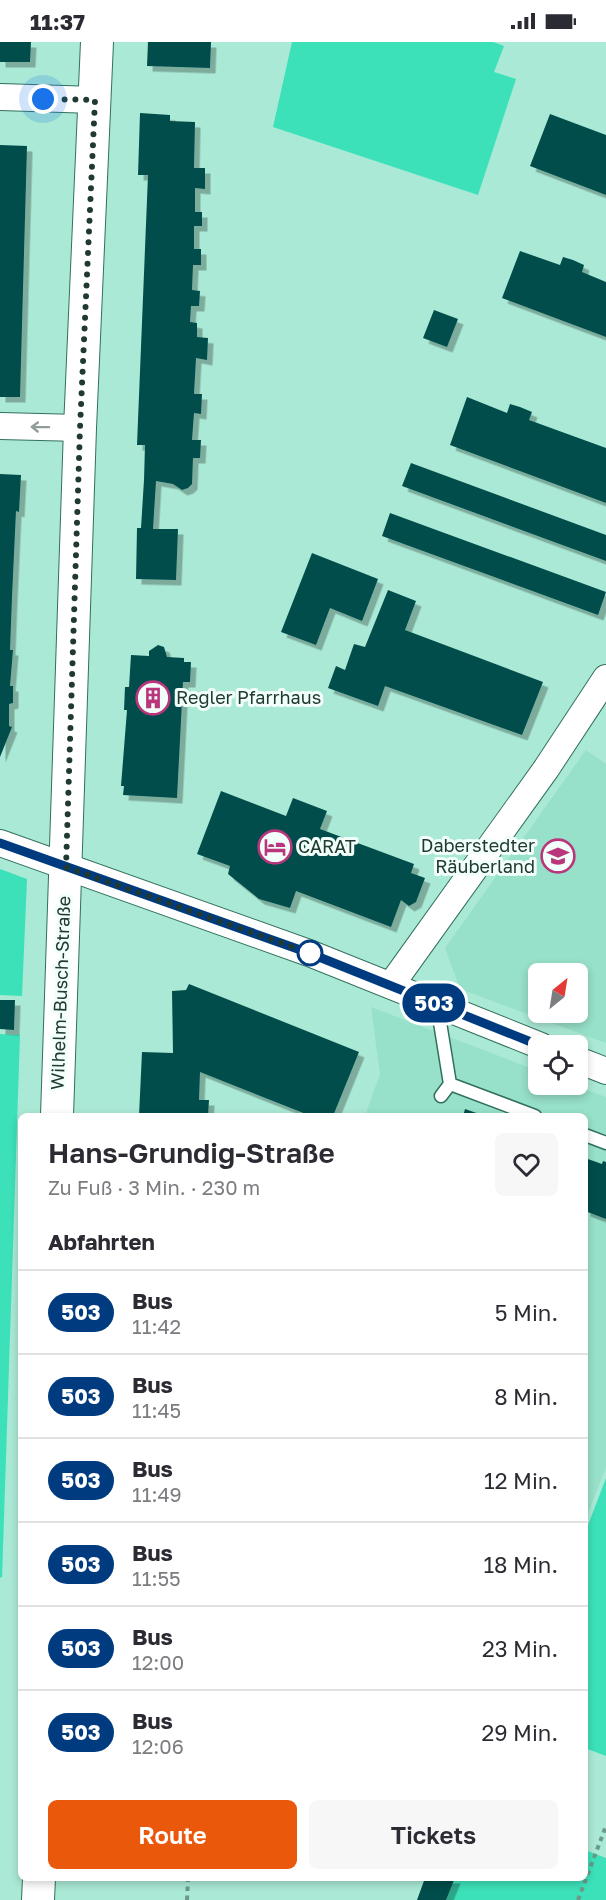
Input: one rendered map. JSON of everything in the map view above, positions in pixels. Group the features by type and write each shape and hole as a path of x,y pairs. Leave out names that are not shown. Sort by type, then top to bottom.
{"street":[{"name":"Wilhelm-Busch-Straße","path":"57,1113 59,992 66,867 80,428 97,42"},
{"path":"0,97 95,100"},
{"path":"0,426 80,428"},
{"path":"391,985 546,769 606,678"},
{"path":"0,843 309,953 528,1041"},
{"path":"588,1064 606,1071"},
{"path":"38,1900 39,1881"}],"lane":[{"path":"436,1004 450,1084 441,1096"},
{"path":"450,1084 527,1113"},
{"path":"588,1136 606,1143"}],"path":[{"path":"588,1874 606,1826"},
{"path":"187,1900 188,1881"},
{"path":"578,1900 585,1881"}],"shaded area":[{"name":"Daberstedter Räuberland","path":"586,750 606,764 606,1043 552,1023 588,1023 588,963 528,963 528,1014 460,989 445,948"},
{"path":"371,1007 528,1067 528,1095 588,1095 588,1090 606,1097 606,1467 588,1513 588,1113 366,1113 380,1074"}],"green space":[{"path":"292,42 493,42 504,46 494,72 516,79 478,195 273,127"},
{"path":"0,869 27,879 22,996 0,995"},
{"path":"0,1034 20,1035 2,1578 0,1577"},
{"path":"606,1478 606,1756 588,1749 588,1525"},
{"path":"588,1851 606,1858 606,1900 446,1900 454,1881 588,1881"}],"building":[{"path":"0,42 31,42 30,62 0,62"},
{"path":"148,42 211,42 210,68 147,66"},
{"path":"140,113 170,115 170,121 195,122 194,168 205,168 205,189 195,188 195,212 202,212 202,226 194,226 194,249 201,249 201,265 193,265 192,290 200,291 199,306 191,306 190,322 197,323 197,337 208,338 207,360 196,358 194,394 202,394 201,414 194,413 192,440 201,440 200,458 193,458 192,484 188,488 182,490 173,484 156,481 153,529 178,529 176,580 136,579 137,528 141,528 144,480 145,445 137,445 148,175 138,175"},
{"path":"550,114 606,135 606,195 530,166"},
{"path":"0,145 27,146 20,397 0,397"},
{"path":"520,251 560,265 563,257 573,260 584,265 582,272 606,282 606,337 502,298"},
{"path":"434,310 458,319 447,347 423,338"},
{"path":"467,397 507,413 510,404 520,407 532,412 529,420 606,448 606,503 450,445"},
{"path":"411,463 606,535 606,561 402,486"},
{"path":"0,474 21,475 19,512 16,511 10,650 13,650 10,686 13,686 13,703 9,704 9,726 12,727 0,757"},
{"path":"390,513 606,592 598,615 382,536"},
{"path":"312,553 378,579 362,621 330,608 316,645 281,632"},
{"path":"388,590 416,601 405,630 543,682 522,735 385,686 378,706 328,688 336,666 345,670 354,644 365,647"},
{"name":"Regler Pfarrhaus","path":"158,645 164,647 167,657 184,658 184,662 191,662 190,682 183,682 177,798 123,795 124,786 121,786 127,710 124,710 125,687 129,687 131,655 149,656 149,651"},
{"path":"221,791 286,816 293,798 327,811 320,829 414,864 411,873 425,878 416,902 409,906 401,900 391,927 296,891 290,908 259,899 228,874 230,866 197,854"},
{"path":"189,984 359,1052 334,1113 303,1113 200,1072 199,1100 209,1100 208,1113 139,1113 142,1052 173,1053 172,991 186,990"},
{"path":"0,1000 15,1000 14,1030 0,1029"},
{"path":"465,1109 476,1113 464,1113"},
{"path":"588,1159 602,1164 603,1161 606,1162 606,1219 588,1212"},
{"path":"424,1881 454,1881 446,1900 417,1900"}],"bus line":[{"name":"503","path":"0,843 309,953 528,1041"}],"place":[{"name":"Regler Pfarrhaus","path":"153,698"},
{"name":"CARAT","path":"275,847"},
{"name":"Daberstedter Räuberland","path":"558,856"}],"route":[{"path":"43,99 95,100 80,428 66,867 310,953"}]}
